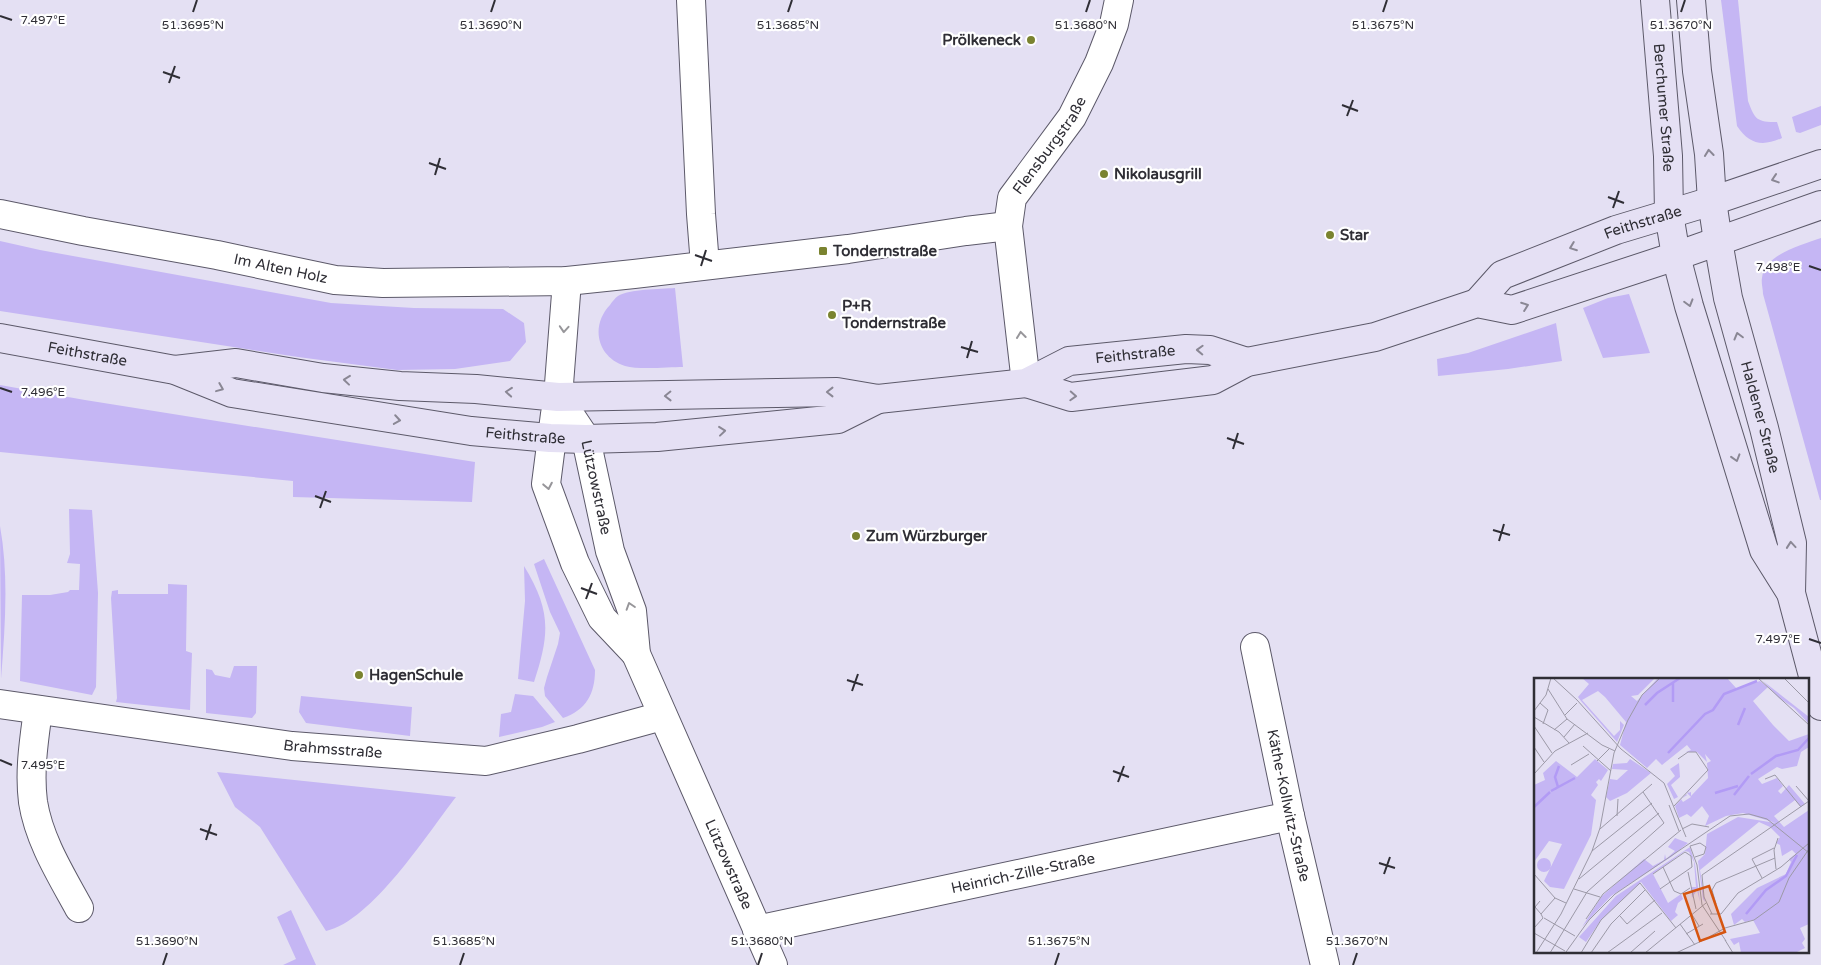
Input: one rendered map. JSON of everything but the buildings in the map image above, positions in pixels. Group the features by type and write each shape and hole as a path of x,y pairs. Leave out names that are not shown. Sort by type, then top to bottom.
{"main road":[{"name":"Berchumer Straße","path":"1655,0 1668,156 1669,214 1676,256"},
{"path":"1691,0 1697,70 1709,154 1712,201"},
{"name":"Feithstraße","path":"1477,304 1502,275 1616,230 1712,201 1821,164"},
{"name":"Haldener Straße","path":"1712,201 1728,298 1764,428 1792,543 1791,593 1821,706"},
{"name":"Feithstraße","path":"175,370 236,363 323,378 400,386 476,389 558,397 837,392 878,399 1026,384 1072,397 1213,380 1247,362 1375,337 1477,304 1512,310 1676,256 1821,205"},
{"name":"Haldener Straße","path":"1676,256 1764,550 1791,593"},
{"name":"Feithstraße","path":"0,338 175,370 232,393 471,431 550,438 586,439 675,436 838,419 878,399"},
{"name":"Feithstraße","path":"1026,384 1069,361 1151,352 1186,349 1210,350 1247,362"}],"street":[{"path":"691,0 705,265"},
{"name":"Flensburgstraße","path":"1026,384 1008,226 1012,198 1072,117 1099,63 1114,24 1119,0"},
{"name":"Im Alten Holz","path":"0,214 217,255 335,280 383,283 567,281 848,249 966,230 1008,226"},
{"path":"558,397 567,281"},
{"name":"Lützowstraße","path":"558,397 550,438 546,484 575,563 602,618 636,654"},
{"name":"Lützowstraße","path":"558,397 586,439 610,551 632,611 636,654 773,965"},
{"name":"Käthe-Kollwitz-Straße","path":"1255,647 1290,816 1325,965"},
{"name":"Brahmsstraße","path":"0,704 292,746 486,761 662,716"},
{"path":"38,710 32,755 38,783 33,802 45,844 79,908"},
{"name":"Heinrich-Zille-Straße","path":"757,930 1290,816"}],"shaded area":[{"path":"1721,0 1738,0 1748,101 1758,119 1777,122 1782,138 1775,141 1756,142 1746,137 1737,126"},
{"path":"1821,106 1821,125 1800,133 1796,132 1792,117"},
{"path":"1821,238 1820,500 1763,294 1762,278 1764,270 1769,263 1777,257 1795,247"},
{"path":"0,241 331,303 414,308 503,309 524,323 526,342 510,361 455,369 397,370 298,357 0,311"},
{"path":"675,288 683,367 631,367 615,362 608,356 600,340 600,322 604,313 616,298 623,294 637,291"},
{"path":"1629,294 1650,353 1603,358 1583,308 1608,298"},
{"path":"1556,323 1562,361 1438,376 1437,359 1468,353"},
{"path":"0,385 475,462 472,502 293,497 293,481 0,452"},
{"path":"69,509 92,510 98,593 96,687 92,695 20,681 22,595 50,595 70,590 79,590 80,564 67,563 70,554"},
{"path":"0,526 5,564 5,621 1,679"},
{"path":"544,559 595,670 595,679 588,700 578,710 563,718 545,696 544,688 560,633 550,612 534,564"},
{"path":"524,566 539,596 545,622 543,650 534,682 518,679 525,601"},
{"path":"168,584 187,585 186,651 192,653 190,710 116,702 112,591 118,590 118,594 168,594"},
{"path":"234,666 257,666 256,713 252,718 206,713 206,669 212,670 215,675 230,678"},
{"path":"515,694 533,696 555,722 499,737 501,714 511,712"},
{"path":"301,696 412,707 410,736 306,723 299,712"},
{"path":"217,772 456,797 380,894 362,911 344,924 326,931 260,827 235,807"},
{"path":"291,910 316,965 283,965 296,959 277,917"}],"place":[{"name":"Prölkeneck","path":"1031,40"},
{"name":"Nikolausgrill","path":"1104,174"},
{"name":"Star","path":"1330,235"},
{"name":"Tondernstraße","path":"823,251"},
{"name":"P+R Tondernstraße","path":"832,315"},
{"name":"Zum Würzburger","path":"856,536"},
{"name":"HagenSchule","path":"359,675"}]}
